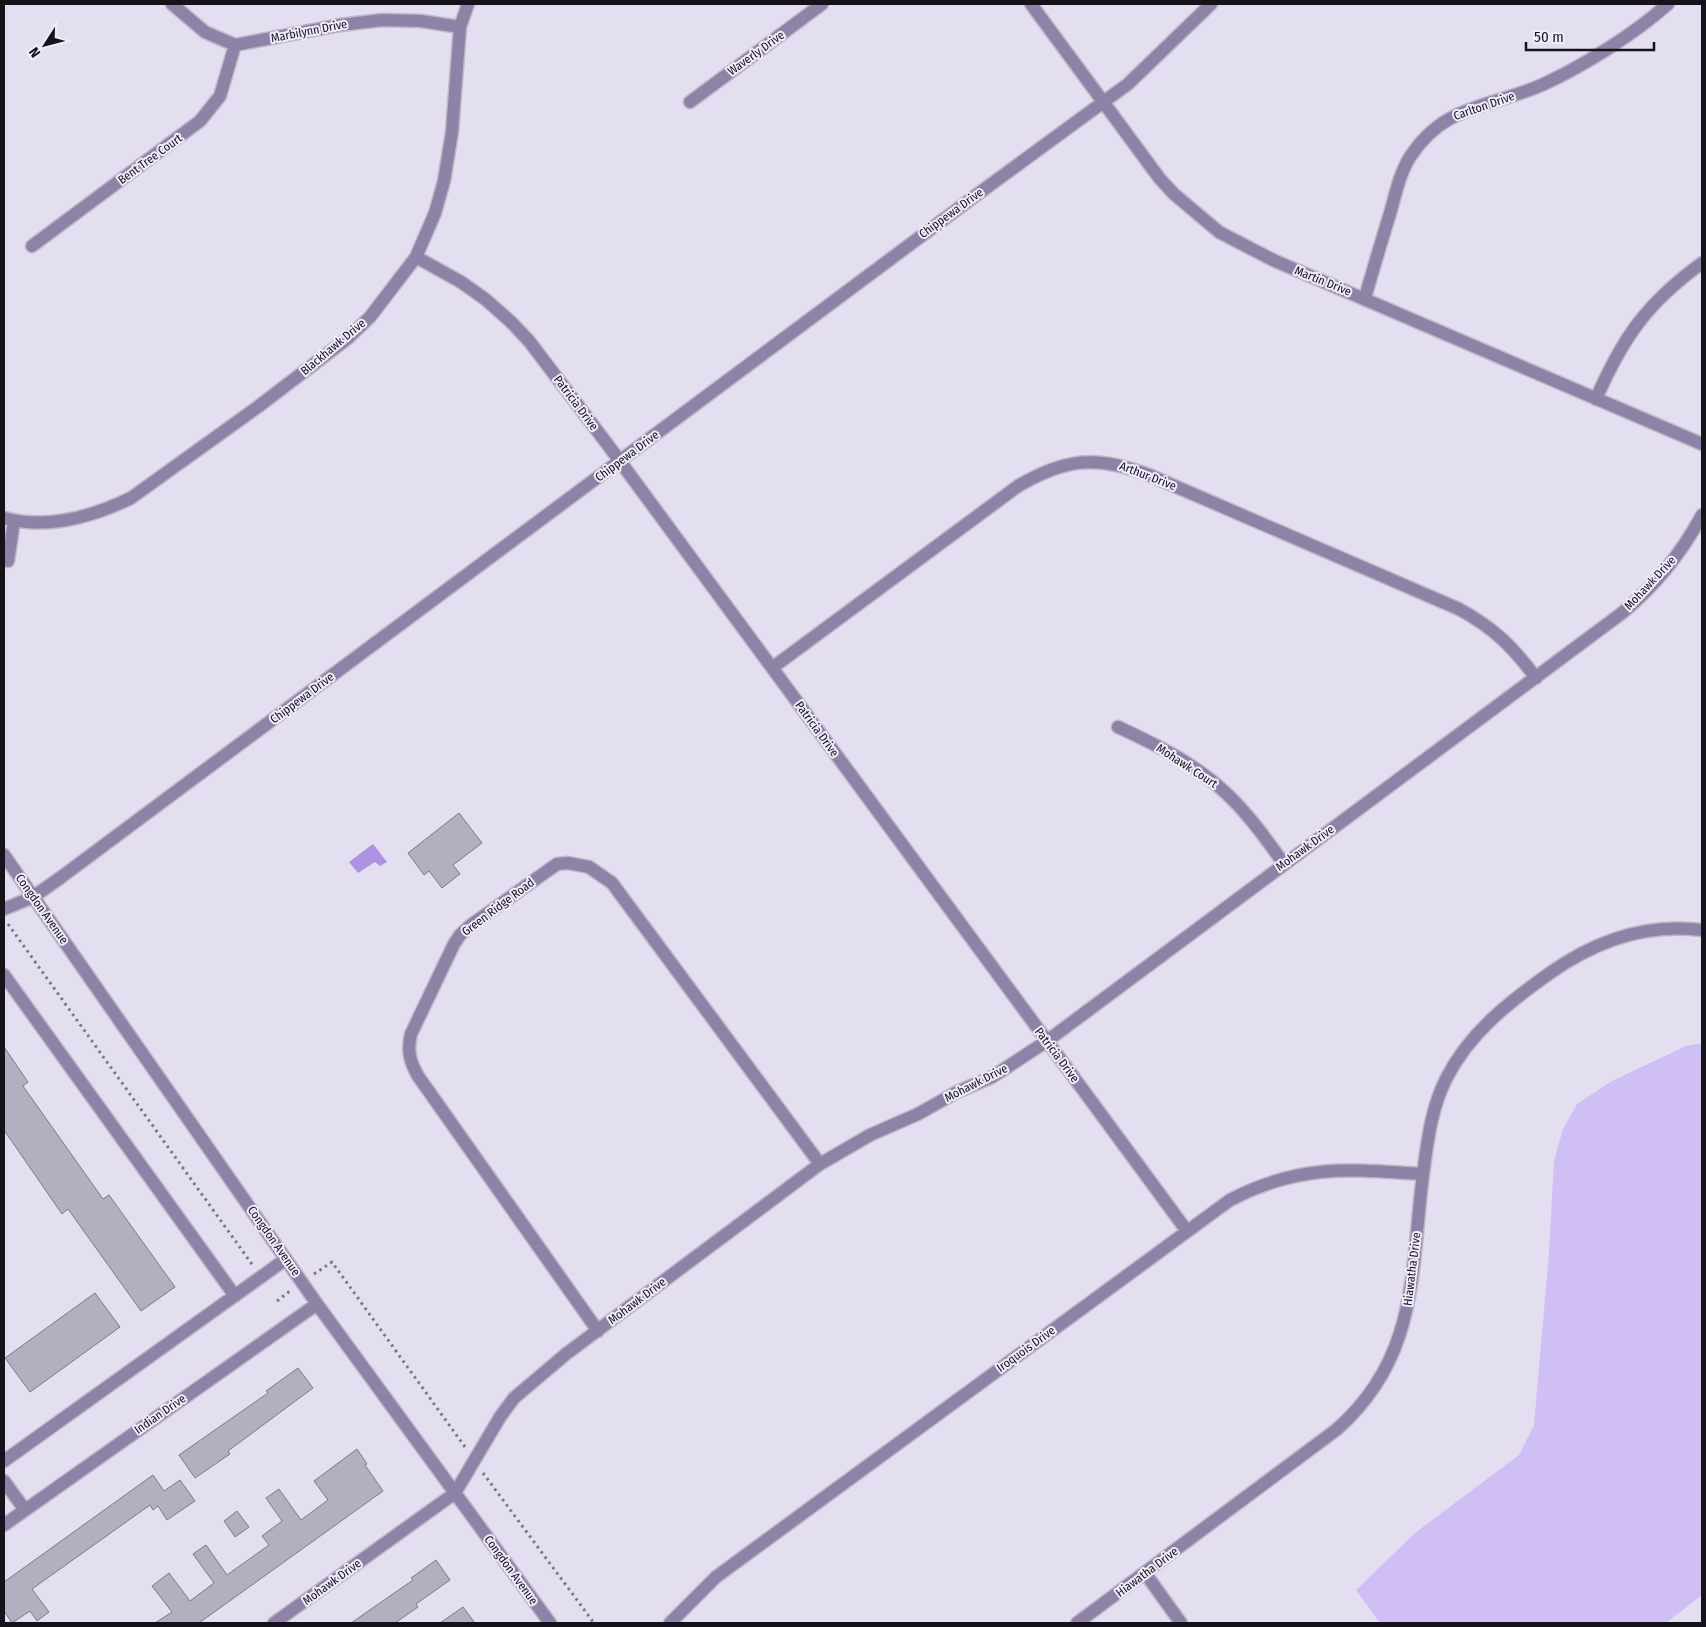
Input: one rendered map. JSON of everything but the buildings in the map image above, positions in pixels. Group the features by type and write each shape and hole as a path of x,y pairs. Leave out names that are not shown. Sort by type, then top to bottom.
{"street":[{"path":"172,4 205,32 235,45"},
{"name":"Blackhawk Drive","path":"9,520 47,522 82,518 104,511 131,498 348,338 370,317 416,257 435,213 448,163 460,27 468,4"},
{"name":"Waverly Drive","path":"690,102 822,4"},
{"name":"Martin Drive","path":"1031,4 1160,179 1195,214 1219,232 1273,260 1702,444"},
{"name":"Chippewa Drive","path":"4,909 33,897 962,205 1104,103 1157,58 1211,4"},
{"name":"Carlton Drive","path":"1365,298 1403,171 1411,156 1428,134 1456,114 1524,92 1555,79 1635,30 1668,4"},
{"name":"Marbilynn Drive","path":"235,45 340,25 382,20 421,21 460,27"},
{"name":"Bent Tree Court","path":"32,246 200,121 220,96 235,45"},
{"name":"Patricia Drive","path":"416,257 461,282 485,299 511,322 528,341 620,461 1187,1231"},
{"path":"1596,399 1617,353 1642,316 1660,297 1702,263"},
{"name":"Arthur Drive","path":"772,668 1018,486 1055,467 1068,463 1095,461 1124,465 1149,474 1459,609 1492,628 1520,657 1536,678"},
{"name":"Mohawk Drive","path":"274,1623 454,1493 514,1398 598,1331 820,1164 870,1136 918,1114 957,1092 992,1077 1047,1041 1536,678 1638,598 1674,558 1702,516"},
{"path":"8,560 9,520"},
{"name":"Mohawk Court","path":"1118,727 1152,743 1218,786 1246,815 1284,864"},
{"name":"Congdon Avenue","path":"4,855 317,1304 550,1623"},
{"name":"Green Ridge Road","path":"598,1331 418,1076 411,1061 409,1045 411,1034 454,944 460,934 471,925 557,864 582,864 602,873 612,883 820,1164"},
{"name":"Hiawatha Drive","path":"1077,1623 1336,1430 1359,1408 1376,1385 1394,1354 1406,1315 1423,1174 1433,1114 1445,1080 1470,1041 1501,1010 1565,963 1608,941 1653,930 1681,927 1702,930"},
{"path":"4,975 234,1296"},
{"name":"Iroquois Drive","path":"670,1623 716,1577 1230,1200 1263,1183 1295,1174 1347,1170 1423,1174"},
{"path":"4,1461 286,1259"},
{"name":"Indian Drive","path":"4,1525 317,1304"},
{"path":"4,1481 24,1510"},
{"path":"1145,1573 1181,1623"}],"path":[{"path":"8,924 254,1267"},
{"path":"317,1272 332,1262 465,1447"},
{"path":"277,1301 291,1290"},
{"path":"486,1477 594,1623"}],"shaded area":[{"path":"373,844 387,862 380,866 375,862 358,873 349,862"},
{"path":"1702,1043 1702,1595 1666,1623 1380,1623 1356,1590 1415,1533 1519,1455 1534,1425 1549,1253 1554,1161 1563,1129 1577,1104 1612,1081 1686,1046"}]}
